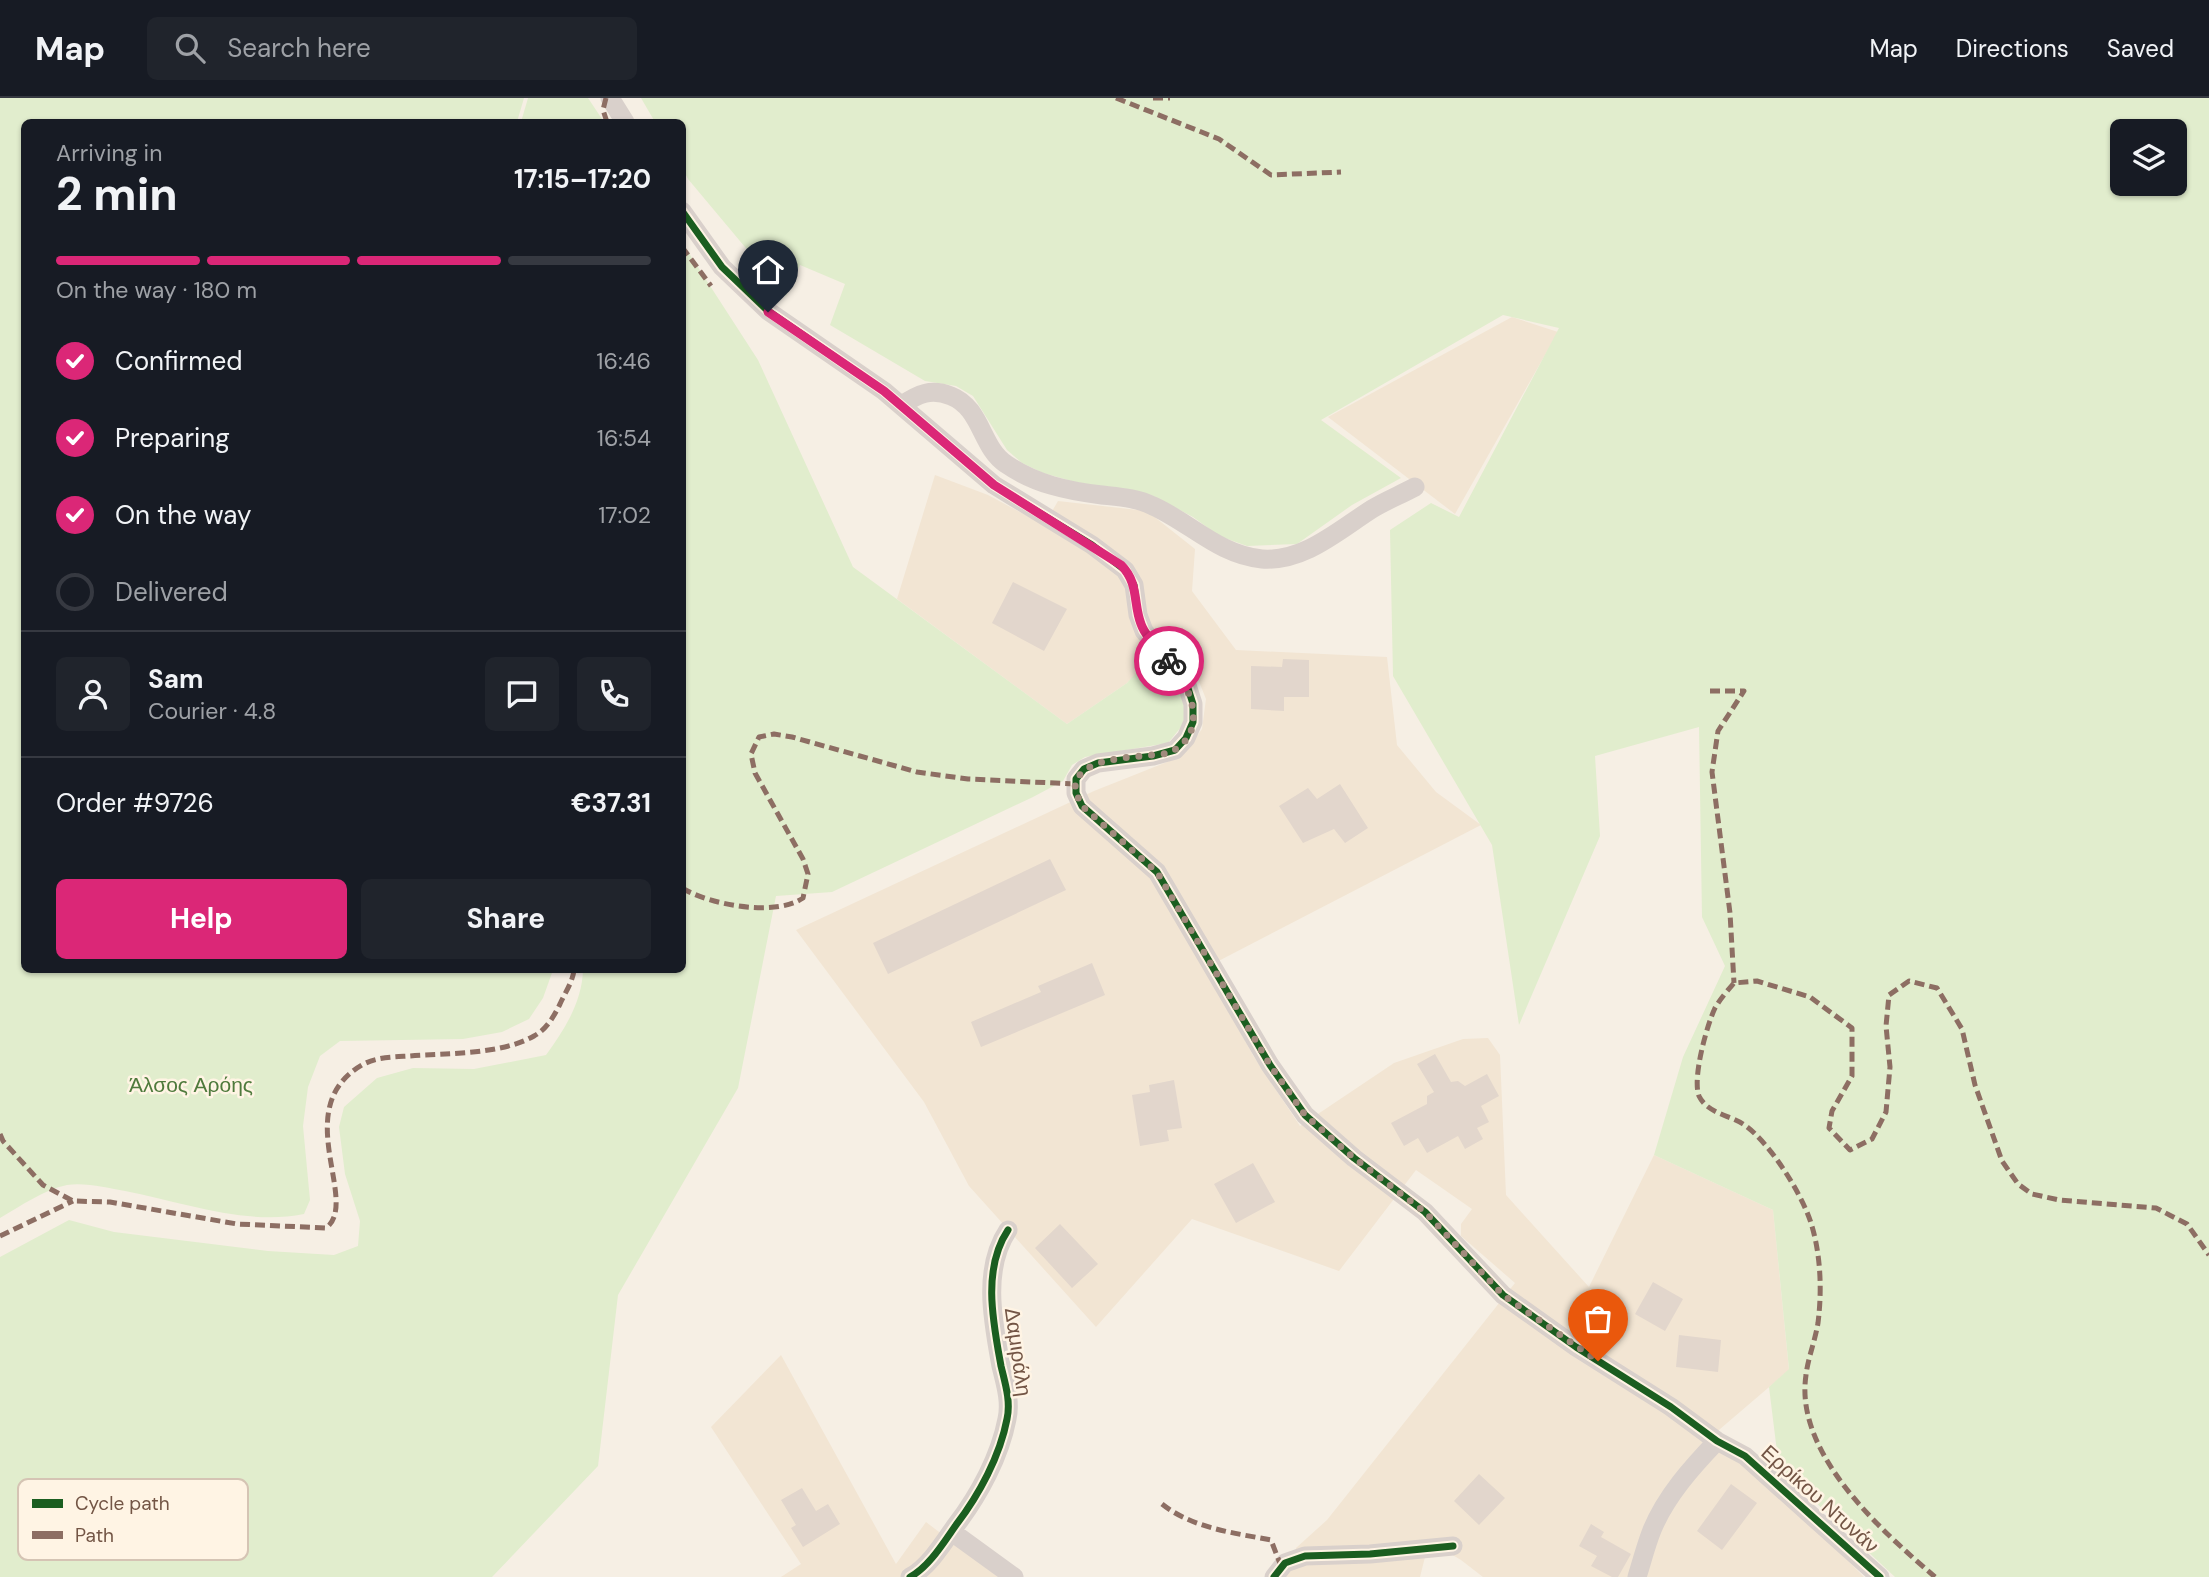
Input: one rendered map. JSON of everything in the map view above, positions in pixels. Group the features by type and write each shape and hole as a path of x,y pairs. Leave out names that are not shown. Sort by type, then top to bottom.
{"street":[{"path":"610,98 623,119"},
{"name":"Ερρίκου Ντυνάν","path":"686,217 722,267 768,312 902,405 994,485 1109,557 1125,570 1131,579 1144,631 1180,674 1190,693 1195,714 1186,738 1175,750 1153,756 1110,760 1084,769 1076,779 1076,793 1088,812 1157,872 1270,1065 1305,1115 1354,1158 1425,1212 1503,1295 1717,1441 1745,1456 1880,1577"},
{"path":"902,405 919,393 952,396 966,406 980,423 998,458 1032,479 1068,490 1133,498 1154,506 1211,542 1238,554 1264,559 1293,555 1319,544 1374,508 1415,487"},
{"name":"Δαμιράλη","path":"910,1577 918,1573 970,1507 1008,1418 1008,1400 997,1340 992,1277 997,1250 1009,1230"},
{"path":"1637,1577 1653,1527 1666,1504 1692,1467 1717,1441"},
{"path":"952,1532 1014,1577"},
{"path":"1274,1577 1286,1563 1305,1556 1350,1556 1453,1546"}],"shaded area":[{"path":"1512,317 1558,332 1455,514 1328,417"},
{"path":"935,475 988,495 1044,525 1058,501 1147,511 1195,549 1192,591 1236,650 1387,657 1397,745 1436,792 1481,825 1205,968 1254,1057 1300,1126 1394,1063 1463,1039 1488,1038 1500,1055 1506,1195 1589,1287 1654,1155 1773,1210 1789,1370 1706,1441 1755,1471 1779,1491 1864,1577 1483,1577 1429,1541 1420,1577 1281,1577 1295,1564 1296,1548 1327,1520 1515,1283 1461,1236 1461,1224 1472,1209 1416,1170 1339,1271 1192,1219 1096,1327 969,1186 924,1102 796,930 1094,791 1182,756 1202,729 1206,699 1194,669 1171,637 1127,683 1067,724 897,599"},
{"path":"781,1355 896,1564 926,1522 998,1577 781,1577 801,1564 711,1427"}],"green space":[{"name":"Άλσος Αρόης","path":"0,98 524,98 518,119 21,119 21,973 552,973 543,998 529,1019 502,1032 463,1039 340,1041 320,1056 308,1087 303,1126 310,1200 304,1214 282,1217 237,1215 111,1188 74,1184 41,1194 0,1218"},
{"path":"528,98 588,98 602,119 522,119"},
{"path":"641,98 2209,98 2209,1577 1895,1577 1779,1468 1769,1387 1789,1369 1773,1210 1654,1155 1683,1057 1725,966 1702,917 1699,727 1595,756 1600,836 1519,1025 1492,845 1393,676 1390,530 1431,503 1459,517 1559,328 1503,315 1321,420 1401,478 1352,505 1297,544 1247,546 1219,536 1193,517 1151,495 1075,482 1043,473 1022,463 1007,450 973,396 956,386 925,381 830,325 845,284 800,265 786,296 688,179 686,119 653,119"},
{"path":"686,249 758,360 853,567 1067,724 1127,683 1141,667 1164,673 1177,684 1183,699 1186,721 1168,743 1085,757 1072,765 1063,781 832,892 776,896 738,1088 618,1295 598,1466 492,1577 0,1577 0,1257 69,1220 114,1232 268,1251 334,1255 358,1246 360,1221 345,1174 339,1127 344,1107 377,1078 413,1068 474,1069 546,1055 571,1015 583,973 686,973"}],"building":[{"path":"1013,582 1067,609 1044,651 992,623"},
{"path":"1283,659 1309,660 1309,697 1284,697 1284,711 1251,709 1251,666 1282,667"},
{"path":"1340,784 1368,828 1345,843 1334,829 1303,843 1279,806 1308,788 1317,799"},
{"path":"1050,859 1066,890 888,974 873,943"},
{"path":"1092,963 1105,995 981,1047 971,1022 1041,992 1038,986"},
{"path":"1435,1054 1451,1082 1458,1081 1465,1086 1487,1074 1499,1096 1481,1106 1489,1122 1477,1128 1483,1139 1465,1149 1458,1136 1427,1153 1418,1138 1404,1146 1391,1123 1427,1104 1427,1096 1434,1092 1417,1064"},
{"path":"1174,1080 1182,1128 1167,1130 1169,1141 1140,1146 1132,1095 1150,1092 1149,1085"},
{"path":"1253,1163 1275,1202 1236,1223 1214,1184"},
{"path":"1060,1224 1098,1264 1072,1288 1035,1248"},
{"path":"1653,1282 1683,1299 1665,1331 1635,1314"},
{"path":"1679,1335 1721,1340 1718,1372 1676,1367"},
{"path":"1479,1474 1505,1498 1479,1525 1454,1501"},
{"path":"1731,1484 1757,1503 1722,1550 1697,1531"},
{"path":"802,1488 816,1511 828,1504 840,1524 803,1547 791,1528 796,1525 781,1500"},
{"path":"1591,1524 1604,1532 1601,1537 1631,1554 1618,1577 1612,1577 1591,1566 1597,1556 1579,1546"}],"marked path":[{"path":"606,98 603,110 606,119"},
{"path":"1116,98 1219,139 1271,175 1341,172"},
{"path":"1153,98 1170,98"},
{"path":"686,252 711,286"},
{"path":"1710,691 1744,691 1718,731 1712,772 1730,913 1734,983"},
{"path":"686,890 742,907 776,907 803,898 808,874 803,859 755,773 751,754 759,737 774,734 792,737 917,772 968,779 1075,784"},
{"path":"0,1134 3,1141 43,1185 73,1201 110,1202 237,1224 326,1228 335,1215 336,1198 327,1129 330,1105 341,1083 362,1065 379,1059 490,1050 534,1036 553,1018 573,973"},
{"path":"1935,1577 1891,1537 1846,1488 1828,1462 1814,1433 1806,1404 1806,1375 1818,1323 1820,1286 1817,1248 1807,1211 1774,1155 1753,1132 1707,1106 1699,1096 1697,1077 1708,1026 1715,1008 1734,983 1757,981 1810,997 1852,1028 1852,1076 1832,1111 1829,1128 1850,1150 1872,1139 1886,1112 1890,1067 1886,1026 1889,995 1909,981 1937,988 1962,1029 1975,1085 2002,1161 2018,1184 2032,1194 2059,1200 2156,1208 2187,1224 2209,1255"},
{"path":"0,1236 73,1201"},
{"path":"1162,1504 1200,1524 1271,1540 1281,1566"}],"cycle path":[{"path":"686,217 722,267 768,311 884,391 994,485 1092,545 1125,570 1134,585 1138,615 1144,631 1186,682 1193,704 1193,722 1186,738 1175,750 1153,756 1098,763 1084,769 1076,779 1076,793 1082,806 1157,872 1270,1065 1305,1115 1354,1158 1425,1212 1503,1295 1576,1347 1671,1407 1717,1441 1745,1456 1880,1577"},
{"path":"910,1577 936,1554 973,1501 994,1461 1004,1433 1008,1399 995,1332 992,1279 1000,1245 1008,1230"},
{"path":"1274,1577 1285,1563 1305,1556 1370,1554 1453,1546"}],"way so far":[{"path":"1169,661 1186,682 1194,704 1195,714 1186,738 1175,750 1168,753 1110,760 1084,769 1075,784 1079,802 1157,872 1270,1065 1305,1115 1354,1158 1425,1212 1503,1295 1598,1361"}],"route":[{"path":"768,312 884,391 994,485 1121,565 1134,585 1140,624 1169,661"}]}
